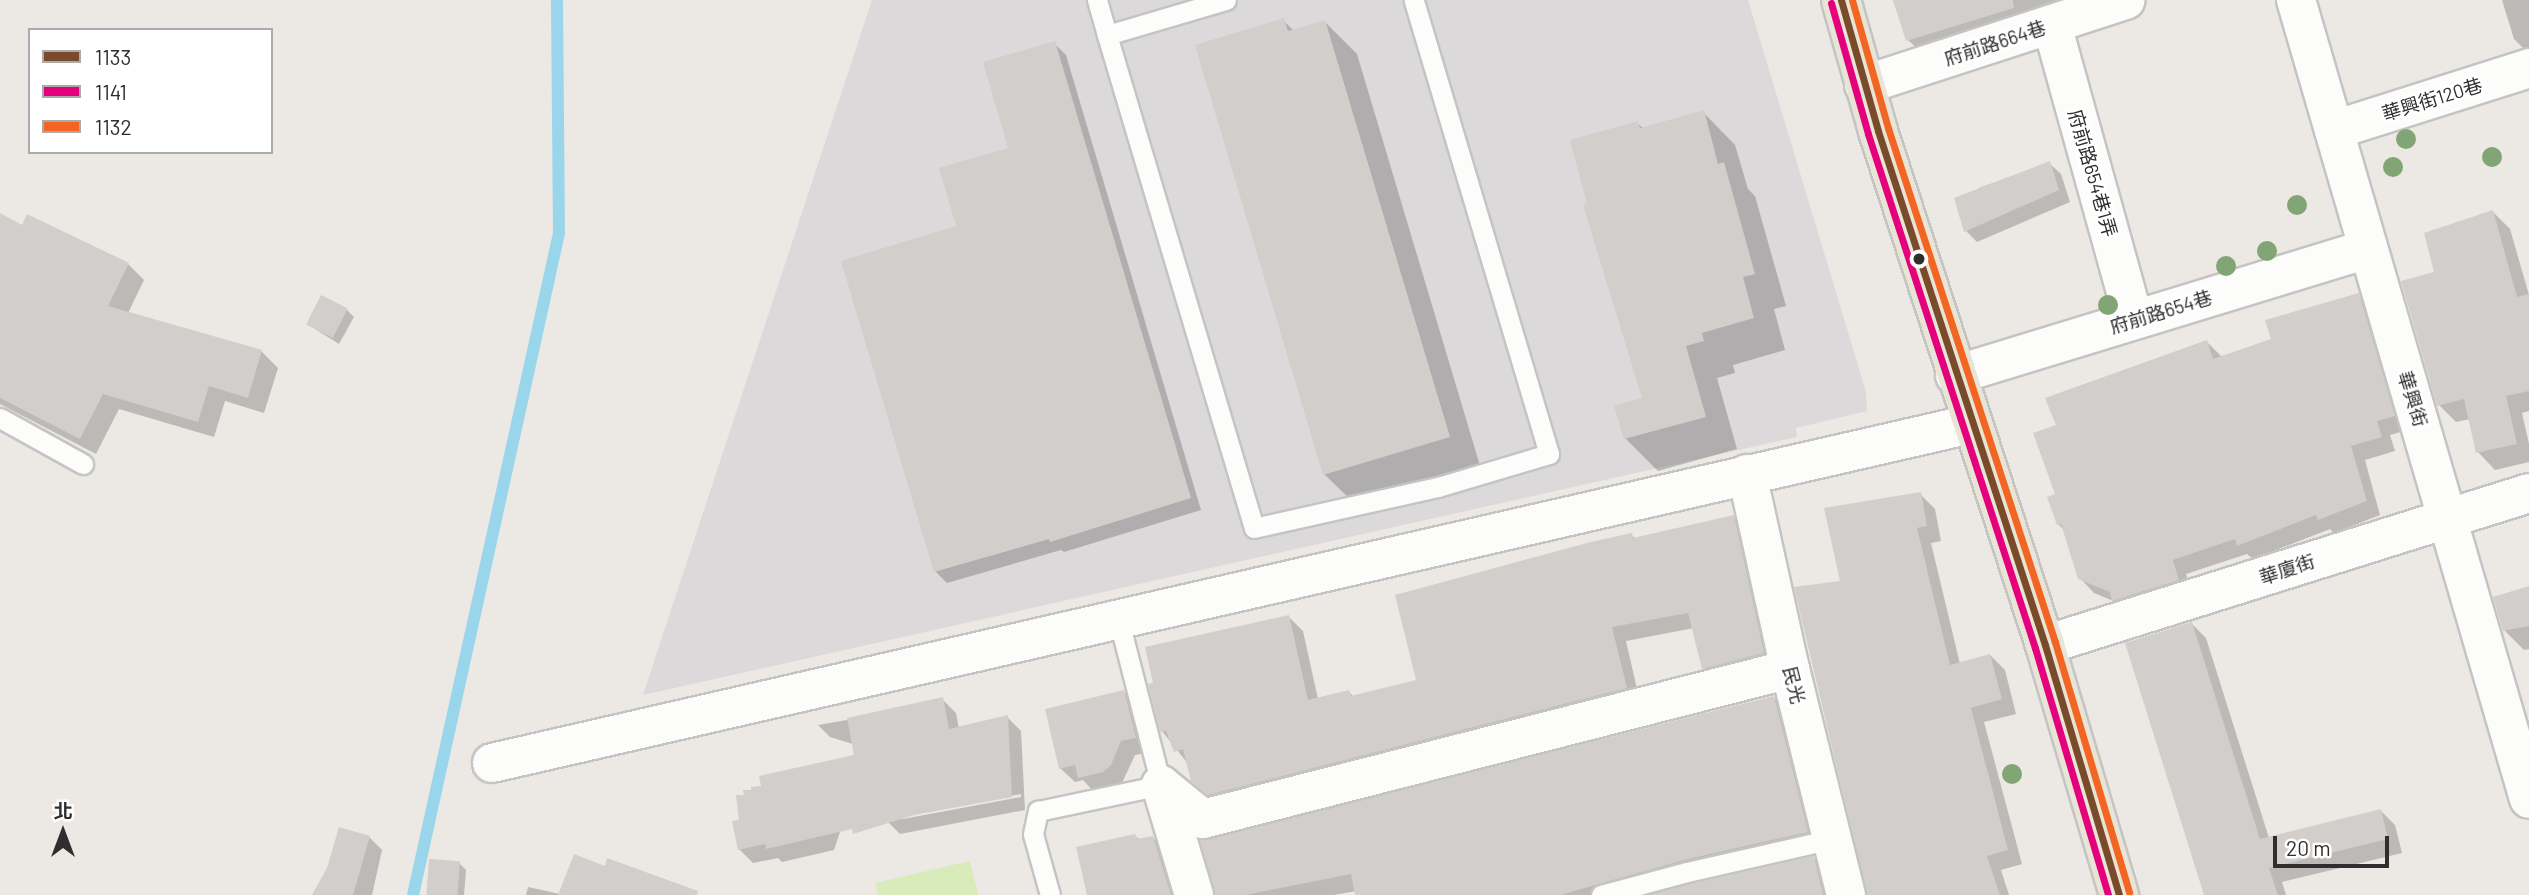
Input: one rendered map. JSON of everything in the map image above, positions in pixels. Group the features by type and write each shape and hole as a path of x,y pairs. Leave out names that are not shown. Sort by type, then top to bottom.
{"main road":[{"path":"1841,0 1864,85 1955,375 2045,645 2119,895"}],"street":[{"name":"府前路664巷","path":"1864,85 2126,0"},
{"name":"華興街","path":"2295,0 2529,799"},
{"name":"府前路654巷1弄","path":"2052,25 2134,320"},
{"name":"華興街120巷","path":"2334,130 2529,68"},
{"name":"府前路654巷","path":"1955,375 2366,249"},
{"path":"492,763 1118,617 1971,424"},
{"name":"民光","path":"1747,474 1790,669 1846,895"},
{"name":"華廈街","path":"2045,645 2529,493"},
{"path":"1161,785 1203,819 1790,669"},
{"path":"1161,785 1194,895"}],"lane":[{"path":"1097,0 1254,527 1438,486 1549,454 1414,0"},
{"path":"1107,35 1226,0"},
{"path":"0,418 83,464"},
{"path":"1050,895 1033,834 1038,811 1161,785 1118,617"},
{"path":"1601,895 1832,839"}],"shaded area":[{"path":"872,0 1748,0 1866,392 1867,411 1796,428 1797,437 643,695"}],"green space":[{"path":"970,861 978,895 878,895 875,883"}],"building":[{"path":"1893,0 2013,0 2014,8 1906,41"},
{"path":"1284,18 1288,31 1325,20 1450,437 1323,475 1195,45"},
{"path":"1055,41 1191,498 1050,542 1049,539 934,572 841,261 956,226 939,168 1008,148 983,62"},
{"path":"1704,110 1718,164 1724,162 1755,274 1743,277 1754,318 1702,333 1704,341 1686,346 1706,417 1624,439 1614,406 1642,398 1583,205 1587,204 1570,140 1638,121 1640,128"},
{"path":"2050,161 2059,190 1964,232 1954,198"},
{"path":"2493,210 2517,297 2529,294 2529,391 2506,396 2517,444 2476,453 2464,399 2437,406 2401,281 2434,272 2424,233"},
{"path":"0,213 22,225 27,214 129,263 108,306 262,350 248,398 209,386 198,422 103,394 80,439 0,398"},
{"path":"2359,293 2395,416 2377,421 2382,437 2351,446 2367,501 2318,520 2316,515 2237,546 2235,539 2173,560 2179,580 2112,601 2110,592 2078,579 2061,524 2057,525 2047,497 2055,494 2033,433 2056,425 2045,398 2207,340 2213,359 2271,339 2265,320"},
{"path":"321,295 348,309 333,338 306,324"},
{"path":"1921,492 1927,526 1917,528 1950,665 1990,654 2002,699 1971,708 2008,850 1987,856 2000,895 1867,895 1794,587 1840,581 1824,508"},
{"path":"1734,515 1764,653 1702,669 1688,613 1612,627 1627,688 1208,795 1191,781 1183,749 1174,752 1166,731 1160,732 1148,684 1153,683 1145,647 1289,615 1308,700 1349,690 1351,696 1416,680 1395,595 1591,542 1632,533 1633,538"},
{"path":"2529,586 2529,626 2503,631 2493,597"},
{"path":"2192,622 2260,839 2381,809 2388,839 2269,868 2278,895 2204,895 2125,643"},
{"path":"1124,690 1136,738 1121,741 1111,765 1103,772 1078,778 1075,765 1059,769 1045,709"},
{"path":"1774,696 1808,832 1684,860 1560,895 1355,895 1351,874 1245,895 1215,895 1200,840"},
{"path":"943,697 949,729 1008,715 1012,797 914,815 853,834 852,829 766,849 765,844 738,850 732,821 739,820 736,795 744,795 743,790 761,786 759,776 854,755 847,718"},
{"path":"339,827 370,836 353,895 312,895 327,868"},
{"path":"1135,834 1137,839 1153,836 1171,895 1087,895 1076,847"},
{"path":"574,854 605,866 607,858 698,891 697,895 558,895"},
{"path":"1814,856 1823,895 1648,895 1690,884"},
{"path":"429,859 460,861 458,895 426,895"}],"waterway":[{"path":"413,895 559,233 557,0"}],"transit line":[{"name":"1133","path":"1841,0 1878,131 2045,645 2119,895"},
{"name":"1132","path":"1852,0 1888,128 2055,642 2129,892"},
{"name":"1141","path":"1831,3 1868,134 2035,648 2108,895"}]}
